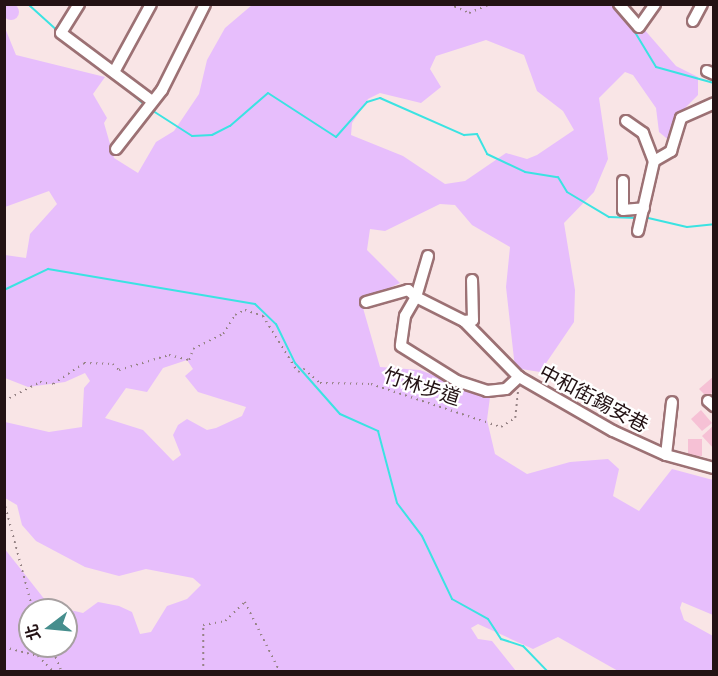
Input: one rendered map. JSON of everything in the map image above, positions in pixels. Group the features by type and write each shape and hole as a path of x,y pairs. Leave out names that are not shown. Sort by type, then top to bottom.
{"street":[{"path":"79,4 62,33 152,101"},
{"path":"114,72 151,4"},
{"path":"116,149 152,101 205,4"},
{"path":"619,4 639,27 656,4"},
{"path":"693,21 702,4"},
{"path":"654,161 671,151 681,118 714,103"},
{"path":"626,121 643,133 654,161 638,231"},
{"path":"623,182 623,210 644,208"},
{"name":"中和街錫安巷","path":"428,256 416,297 399,337 407,353 487,391 506,389 519,377 550,400 666,455 714,468"},
{"path":"464,321 473,320 472,280"},
{"path":"366,302 394,290 408,290 416,297 464,321 519,377"},
{"path":"666,455 672,402"}],"path":[{"path":"449,4 469,13 490,4"},
{"name":"竹林步道","path":"4,401 40,382 53,384 84,363 113,364 119,370 169,355 189,360 194,349 223,334 235,315 245,310 263,316 298,372 304,369 320,383 371,384 492,426 511,425 515,418 519,377"},
{"path":"4,501 30,598"},
{"path":"203,672 202,625 225,621 245,602 280,672"},
{"path":"4,647 38,656 54,672"},
{"path":"56,658 62,672"}],"shaded area":[{"path":"8,4 14,4 19,12 17,18 8,20 3,15 3,9"},
{"path":"252,5 623,5 676,66 698,77 698,95 684,109 671,142 659,132 656,108 633,75 625,72 599,98 608,159 594,192 564,223 575,290 574,322 540,372 515,368 506,287 510,247 472,225 455,205 440,204 385,231 370,229 367,250 400,283 361,301 380,367 420,370 490,397 487,420 495,454 527,474 570,462 608,459 619,469 613,496 639,511 672,469 713,480 713,615 682,602 680,608 684,620 713,636 713,671 618,671 558,637 533,649 478,624 471,628 478,639 492,641 516,671 5,671 4,548 43,598 18,598 18,658 78,658 78,612 83,613 98,602 119,606 132,612 140,634 151,632 167,606 187,599 201,585 193,578 146,569 119,576 85,567 36,541 22,525 17,505 5,498 5,422 49,432 82,427 84,388 90,381 85,373 65,382 28,387 5,378 5,255 26,258 30,234 57,204 49,191 5,207 5,28 16,55 105,77 93,94 107,118 104,123 114,158 138,173 156,142 174,131 199,94 207,60 225,28","holes":["486,40 524,55 537,91 563,111 574,130 537,155 527,159 506,153 465,181 445,184 403,156 351,135 352,123 368,99 380,93 421,103 441,87 430,69 436,56","187,360 193,369 185,376 198,392 246,407 242,416 216,428 207,430 187,419 178,425 173,435 181,455 173,461 143,430 105,418 126,388 147,392 163,368"]}],"building":[{"path":"714,376 714,391 707,397 699,389"},
{"path":"701,410 712,423 702,431 691,419"},
{"path":"714,425 714,449 702,436"},
{"path":"688,439 702,439 702,456 688,456"}],"waterway":[{"path":"19,5 29,5 57,30"},
{"path":"630,24 656,67 714,83"},
{"path":"123,86 146,106"},
{"path":"150,109 192,136 212,135 230,126 268,93 336,137 367,102 380,98 464,135 477,134 487,154 525,172 558,177 567,192 609,217 638,218"},
{"path":"644,217 687,227 714,224"},
{"path":"4,290 48,269 255,304 276,324 295,363 340,414 378,431 397,503 422,536 452,599 488,619 501,639 523,646 548,672"},
{"path":"597,672 610,672"},
{"path":"617,672 639,672"}]}
